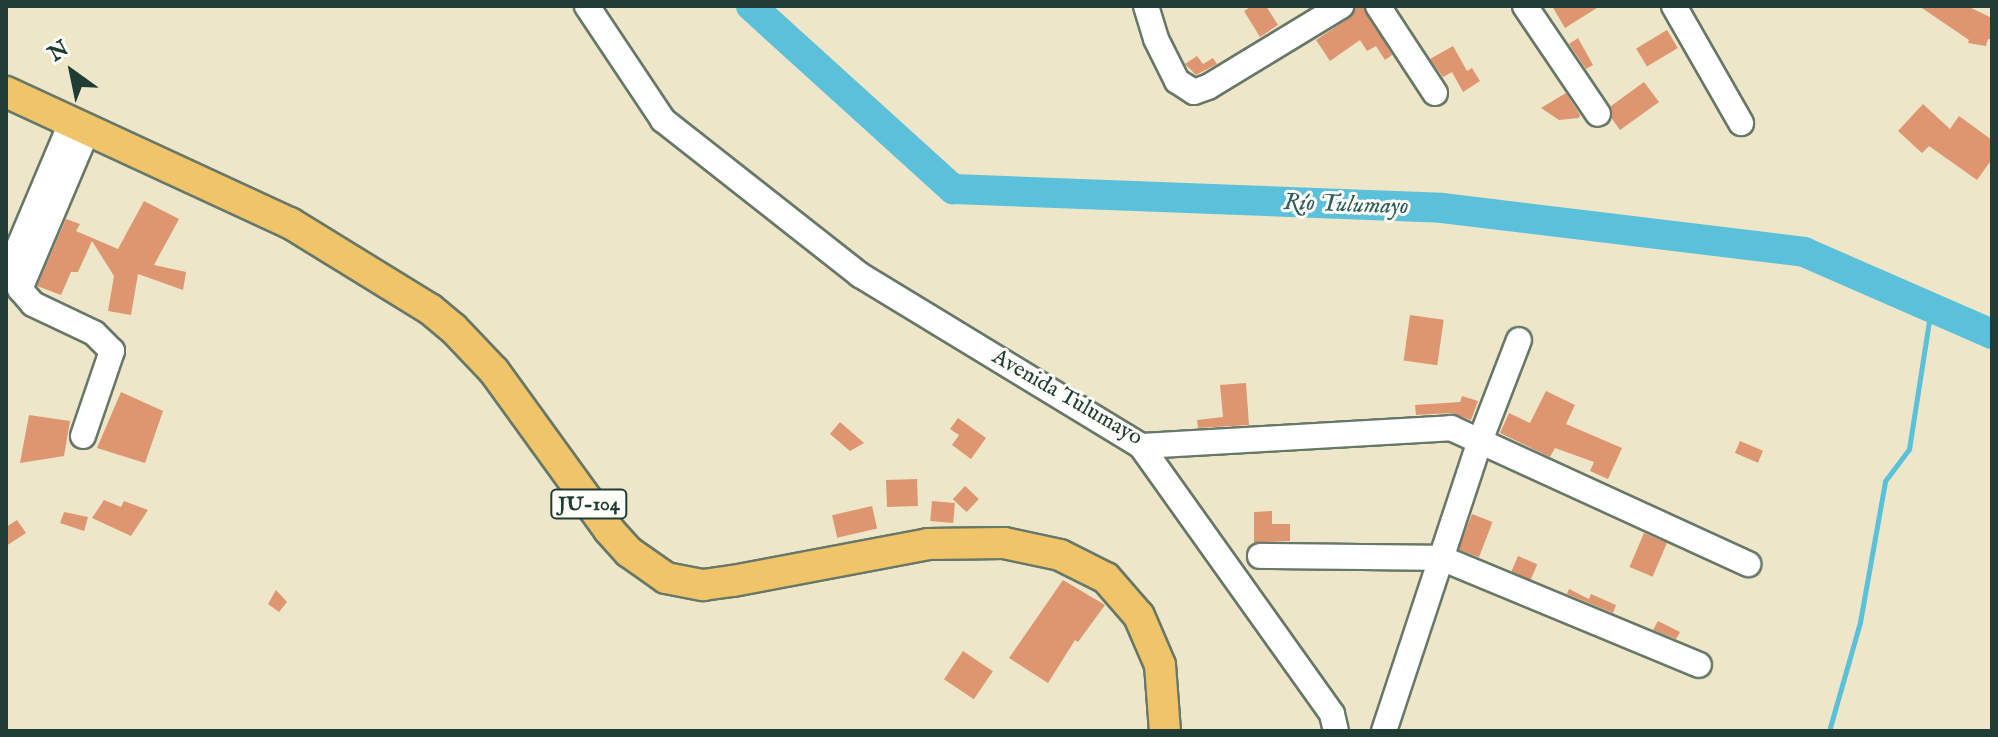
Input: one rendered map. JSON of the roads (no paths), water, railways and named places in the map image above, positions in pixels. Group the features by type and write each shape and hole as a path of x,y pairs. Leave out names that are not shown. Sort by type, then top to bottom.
{"main road":[{"name":"JU-104","path":"6,92 290,223 430,309 463,337 494,371 609,530 629,552 666,578 703,585 928,544 1004,543 1060,555 1106,578 1139,616 1160,665 1165,731"}],"street":[{"name":"Avenida Tulumayo","path":"587,6 663,120 860,275 1141,446 1451,428 1748,564"},
{"path":"1146,6 1156,39 1177,81 1194,92 1208,87 1337,7"},
{"path":"1378,6 1435,93"},
{"path":"1525,6 1598,114"},
{"path":"1674,6 1741,123"},
{"path":"6,277 80,125"},
{"path":"80,125 20,289 33,304 94,333 112,351 83,436"},
{"path":"1384,731 1480,441 1519,340"},
{"path":"1141,446 1332,714 1336,731"},
{"path":"1260,556 1441,558 1699,665"}],"waterway":[{"name":"Río Tulumayo","path":"751,6 953,189 1442,208 1804,252 1992,334"},
{"path":"1829,731 1860,622 1885,481 1909,449 1931,308"}]}
